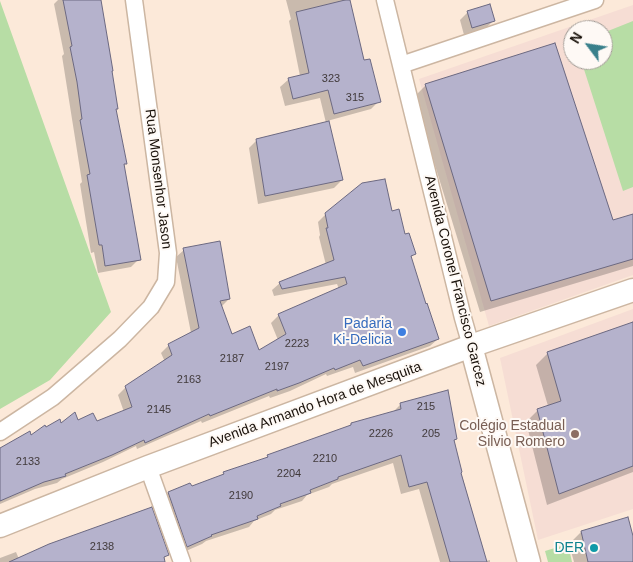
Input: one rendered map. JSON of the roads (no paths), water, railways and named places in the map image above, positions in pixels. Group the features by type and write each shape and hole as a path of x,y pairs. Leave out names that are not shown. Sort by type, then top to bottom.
{"main road":[{"name":"Avenida Armando Hora de Mesquita","path":"0,526 148,467 471,346 633,290"},
{"name":"Avenida Coronel Francisco Garcez","path":"471,346 529,562"}],"street":[{"name":"Rua Monsenhor Jason","path":"0,432 53,397 120,339 151,307 166,282 168,253 134,0"},
{"name":"Avenida Coronel Francisco Garcez","path":"385,0 460,309 471,346"},
{"path":"401,65 588,1"},
{"path":"148,467 182,562"}],"place":[{"name":"Padaria Ki-Delicia","path":"402,332"},
{"name":"Colégio Estadual Silvio Romero","path":"575,434"},
{"name":"DER","path":"594,548"}]}
